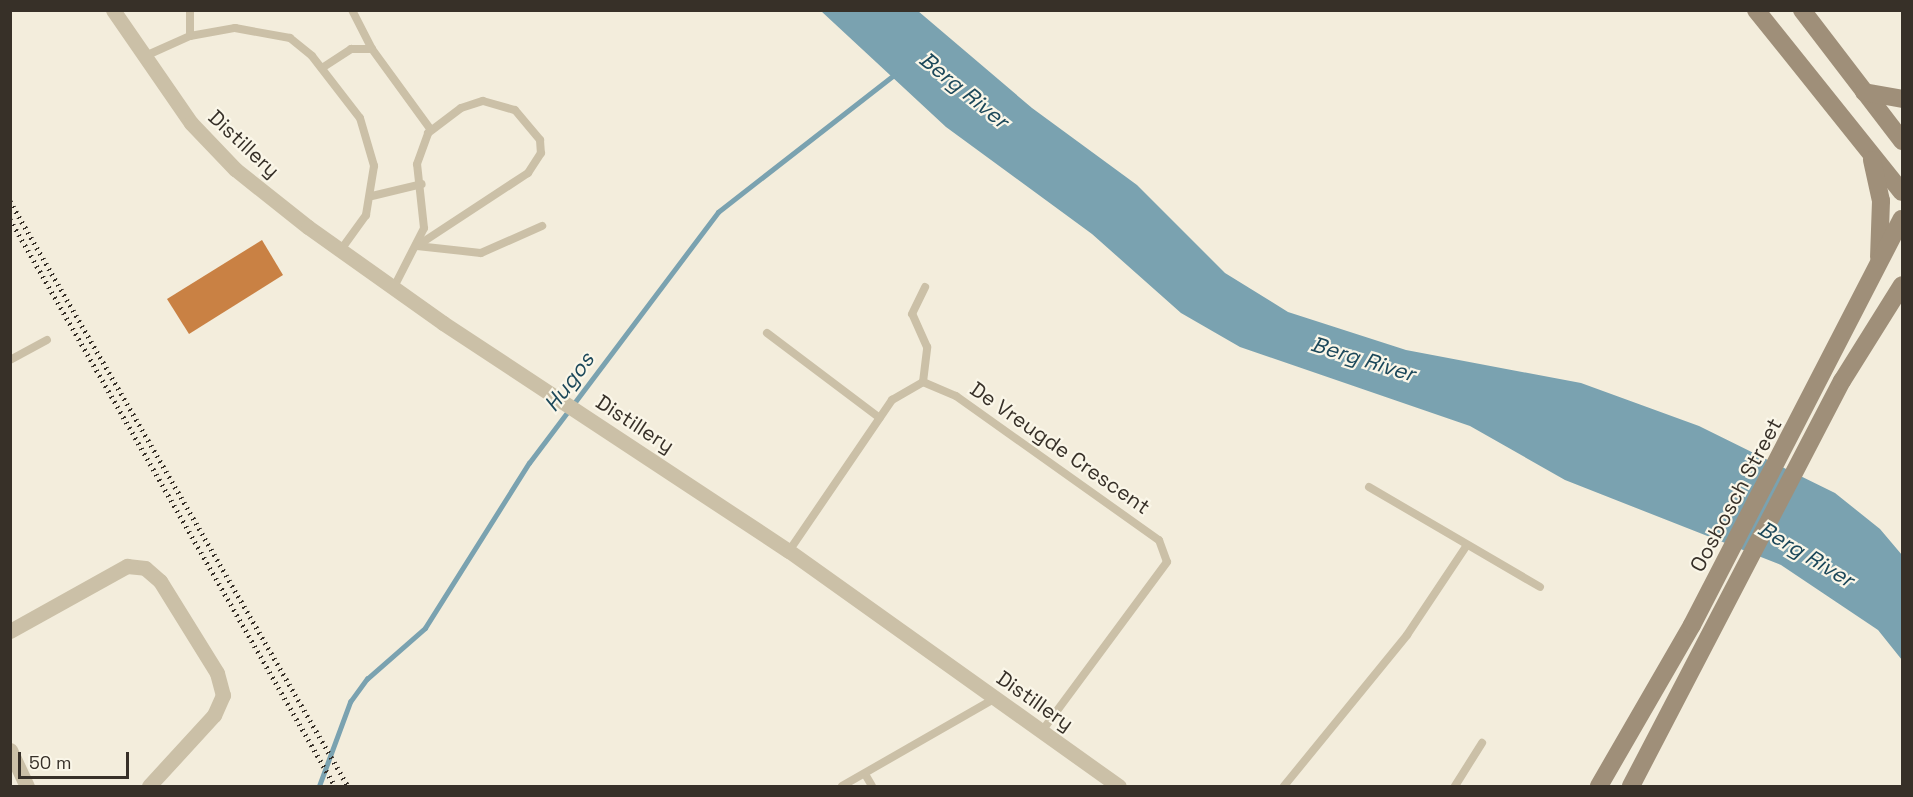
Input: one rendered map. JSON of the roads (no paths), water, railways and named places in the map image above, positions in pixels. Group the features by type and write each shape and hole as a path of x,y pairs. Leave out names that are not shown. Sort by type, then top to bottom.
{"main road":[{"path":"1756,10 1902,192"},
{"path":"1802,10 1902,141"},
{"path":"1864,92 1902,99"},
{"path":"1867,150 1881,201 1878,268"},
{"name":"Oosbosch Street","path":"1599,786 1700,629 1835,375 1878,268 1902,219"},
{"name":"Oosbosch Street","path":"1835,375 1902,285"},
{"name":"Oosbosch Street","path":"1635,781 1700,629"}],"street":[{"name":"Distillery","path":"113,10 141,57 191,123 235,169 340,251 789,551 1119,786"},
{"path":"10,631 126,566 145,568 160,580 217,673 223,695 214,715 149,786"},
{"path":"10,750 27,786"}],"lane":[{"path":"190,10 190,36"},
{"path":"352,10 372,49 431,130"},
{"path":"141,57 190,36 264,29 290,38 322,68 360,118 369,141 372,196 340,251"},
{"path":"322,68 351,49 372,49"},
{"path":"394,287 417,246 424,228 419,149 431,130 461,108 500,103 532,126 541,153 509,189 417,246"},
{"path":"372,196 422,184"},
{"path":"417,246 481,253 542,225"},
{"path":"789,551 880,418 908,387 923,382 927,346 912,314 925,286"},
{"path":"767,333 880,418"},
{"path":"10,360 47,340"},
{"name":"De Vreugde Crescent","path":"923,382 956,396 1159,540 1168,554 1042,731"},
{"path":"1369,487 1540,586"},
{"path":"1284,786 1407,635 1467,544"},
{"path":"842,786 994,699"},
{"path":"1455,786 1482,743"},
{"path":"865,774 872,786"}],"water":[{"name":"Berg River","path":"821,11 918,11 1032,108 1137,185 1225,273 1288,312 1406,350 1581,383 1699,426 1835,493 1880,529 1902,555 1902,660 1878,630 1781,565 1565,480 1470,426 1240,347 1181,313 1092,234 946,127"}],"waterway":[{"name":"Hugos","path":"319,786 350,702 367,679 425,628 529,463 718,212 895,74"}],"railway":[{"path":"10,201 348,786"},
{"path":"10,219 335,786"}]}
